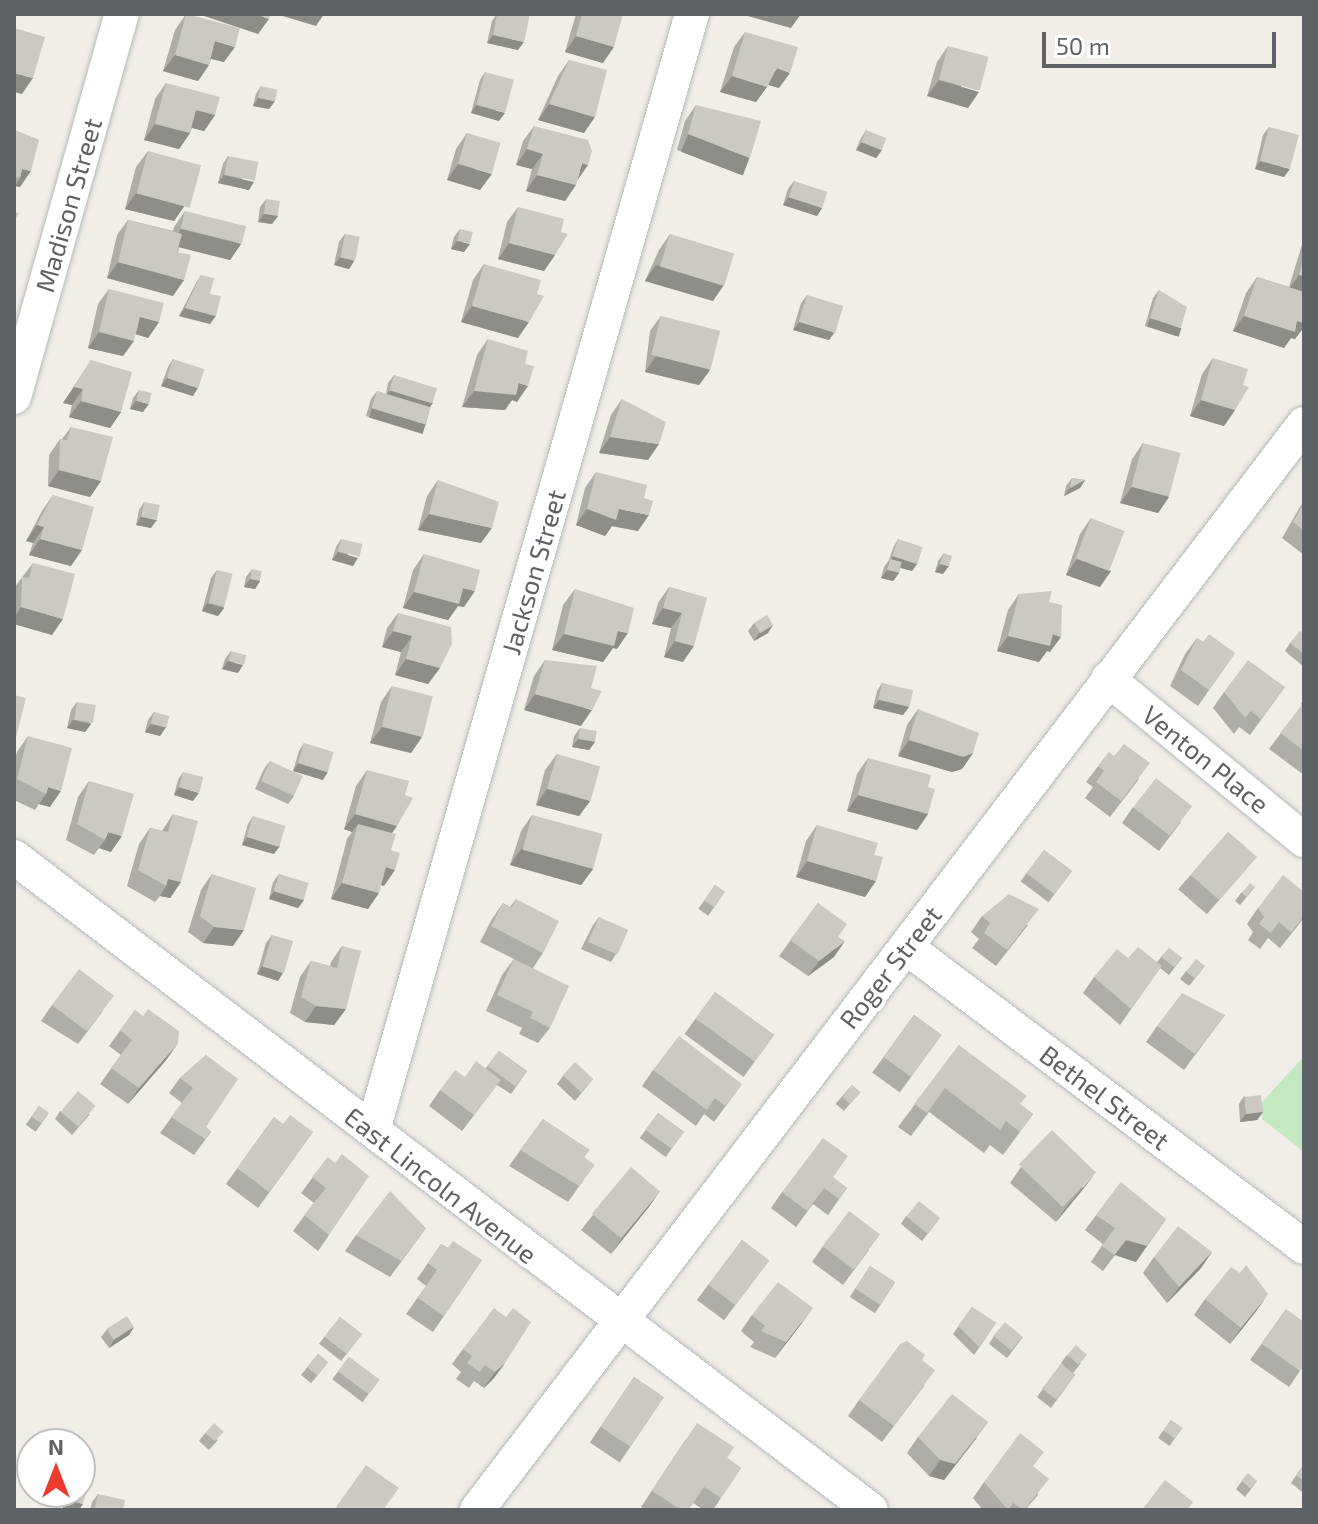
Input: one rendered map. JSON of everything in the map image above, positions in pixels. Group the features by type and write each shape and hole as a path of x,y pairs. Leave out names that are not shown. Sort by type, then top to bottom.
{"street":[{"name":"Madison Street","path":"14,397 122,14"},
{"name":"Jackson Street","path":"373,1130 692,14"},
{"name":"Roger Street","path":"477,1510 615,1321 906,947 1304,424"},
{"name":"Venton Place","path":"1108,679 1304,840"},
{"name":"East Lincoln Avenue","path":"14,857 373,1130 615,1321 871,1510"},
{"name":"Bethel Street","path":"906,947 1304,1247"}],"green space":[{"path":"1304,1056 1304,1152 1262,1119 1261,1103"}],"building":[{"path":"186,14 240,28 235,47 215,41 209,65 175,55"},
{"path":"497,14 530,14 524,42 493,35"},
{"path":"582,14 623,14 614,47 576,36"},
{"path":"14,28 45,37 33,78 14,73"},
{"path":"745,32 798,47 790,73 777,68 767,87 732,76"},
{"path":"948,46 989,57 980,91 939,80"},
{"path":"569,60 607,70 595,117 549,104"},
{"path":"485,72 514,80 505,113 476,105"},
{"path":"166,83 220,97 215,115 196,110 190,133 155,124"},
{"path":"261,86 278,90 275,102 258,98"},
{"path":"696,105 761,121 750,158 688,134"},
{"path":"534,126 588,140 592,151 588,165 582,163 576,185 537,175 543,154 527,149"},
{"path":"1269,127 1299,135 1290,169 1260,161"},
{"path":"14,130 39,140 31,171 22,169 20,178 14,176"},
{"path":"866,130 886,138 882,150 861,142"},
{"path":"467,133 501,143 492,173 458,164"},
{"path":"148,151 201,165 190,208 137,194"},
{"path":"228,156 258,162 255,181 224,175"},
{"path":"794,181 827,192 822,208 789,197"},
{"path":"266,199 280,201 278,216 264,214"},
{"path":"518,207 564,219 561,232 568,234 555,255 509,243"},
{"path":"185,211 246,226 242,244 181,228"},
{"path":"128,220 182,234 177,252 191,255 184,280 118,262"},
{"path":"460,229 473,232 470,244 457,241"},
{"path":"345,234 360,237 355,260 340,258"},
{"path":"670,234 734,254 724,286 660,267"},
{"path":"1304,257 1304,276 1299,275"},
{"path":"484,264 541,280 537,294 544,296 529,322 472,306"},
{"path":"201,275 214,278 210,294 221,296 216,316 185,308"},
{"path":"1257,277 1304,292 1304,323 1297,321 1295,332 1244,316"},
{"path":"109,289 164,303 159,322 140,317 134,341 99,332"},
{"path":"1159,290 1187,307 1181,328 1150,318"},
{"path":"807,295 843,306 835,333 799,322"},
{"path":"661,316 720,331 711,370 651,355"},
{"path":"488,339 528,351 525,364 534,366 528,386 519,383 516,395 474,391"},
{"path":"1213,358 1248,369 1243,385 1249,387 1235,410 1201,400"},
{"path":"173,359 204,369 198,388 167,378"},
{"path":"91,360 132,372 121,412 81,401 83,389 74,387"},
{"path":"394,375 437,388 432,403 389,390"},
{"path":"139,390 152,393 149,404 137,401"},
{"path":"377,391 431,407 425,425 372,408"},
{"path":"622,399 666,422 659,444 610,437"},
{"path":"71,427 113,437 101,481 59,470 60,439 67,440"},
{"path":"1143,443 1181,453 1169,497 1131,486"},
{"path":"596,472 647,485 644,498 653,501 649,515 619,509 616,520 587,509"},
{"path":"1072,478 1085,480 1070,488"},
{"path":"438,480 499,502 492,528 429,514"},
{"path":"53,495 94,507 82,550 40,539 44,527 37,525"},
{"path":"144,502 160,505 157,520 141,517"},
{"path":"1304,503 1304,531 1293,522"},
{"path":"1091,518 1125,531 1109,571 1076,558"},
{"path":"341,539 362,544 360,557 338,552"},
{"path":"898,539 923,547 917,564 892,556"},
{"path":"944,553 952,556 949,566 940,564"},
{"path":"424,554 480,570 475,591 463,588 459,604 414,592"},
{"path":"890,559 902,562 899,573 887,570"},
{"path":"33,563 75,574 63,619 21,607 22,577 29,578"},
{"path":"252,569 262,571 260,581 250,579"},
{"path":"217,570 233,574 224,607 209,603"},
{"path":"669,587 707,598 694,646 675,641 682,613 663,608"},
{"path":"575,589 634,608 628,633 618,631 614,646 564,634"},
{"path":"1052,591 1049,602 1062,605 1061,637 1053,634 1050,646 1008,636 1019,594"},
{"path":"398,613 451,627 452,644 440,668 406,659 412,636 393,631"},
{"path":"767,615 773,625 760,633 754,623"},
{"path":"1300,631 1304,634 1304,654 1290,643"},
{"path":"1209,634 1235,653 1209,690 1181,670 1197,638 1203,642"},
{"path":"231,651 246,655 244,665 228,661"},
{"path":"545,660 597,666 591,688 602,691 592,710 535,694"},
{"path":"1248,660 1285,687 1261,719 1251,711 1245,718 1224,692"},
{"path":"882,683 913,690 909,707 878,700"},
{"path":"392,686 433,696 423,737 382,727"},
{"path":"14,695 26,698 14,745"},
{"path":"77,702 96,705 93,723 74,720"},
{"path":"1304,705 1304,751 1280,733"},
{"path":"918,709 979,733 973,753 963,757 909,740"},
{"path":"154,712 169,716 166,728 151,724"},
{"path":"580,728 597,731 595,742 578,739"},
{"path":"28,736 72,748 61,791 48,787 46,794 17,779"},
{"path":"304,743 334,752 328,772 298,763"},
{"path":"1124,744 1150,763 1121,801 1096,782 1104,771 1098,766 1109,752 1114,756"},
{"path":"557,754 600,766 590,801 547,789"},
{"path":"868,758 931,775 928,787 935,789 928,814 858,795"},
{"path":"270,761 303,776 294,796 261,781"},
{"path":"367,770 409,781 405,795 413,798 397,826 355,814"},
{"path":"183,772 203,777 200,793 179,788"},
{"path":"1156,778 1192,806 1169,835 1133,807"},
{"path":"89,781 134,794 122,836 108,832 105,840 77,824"},
{"path":"173,814 198,821 181,882 168,879 166,886 138,870 150,828 168,832"},
{"path":"532,815 603,834 593,869 523,850"},
{"path":"253,816 286,826 279,847 247,837"},
{"path":"358,824 396,834 391,850 400,853 395,870 386,867 379,893 342,883"},
{"path":"817,825 878,843 874,855 883,857 876,881 807,861"},
{"path":"1228,832 1257,857 1219,900 1191,875"},
{"path":"1044,850 1072,871 1054,894 1027,873"},
{"path":"212,874 256,888 244,930 214,927 200,916"},
{"path":"279,874 309,883 303,900 274,891"},
{"path":"1283,875 1304,892 1304,916 1291,932 1279,922 1271,933 1259,924 1264,917 1258,908"},
{"path":"1250,883 1255,887 1246,897 1242,893"},
{"path":"715,885 725,892 714,907 704,901"},
{"path":"1009,894 1039,909 1007,950 984,933 990,923 982,916"},
{"path":"516,899 559,921 543,953 491,926 503,903 511,908"},
{"path":"818,903 847,924 838,937 845,941 819,961 790,940"},
{"path":"599,917 628,930 617,955 588,942"},
{"path":"272,935 293,941 284,973 263,967"},
{"path":"342,946 361,951 346,1009 316,1006 301,997 311,961 337,968"},
{"path":"1138,947 1162,966 1131,1009 1094,977 1117,949 1128,958"},
{"path":"1169,948 1182,958 1174,967 1162,957"},
{"path":"514,959 569,986 550,1028 530,1018 533,1012 497,995"},
{"path":"1196,959 1205,966 1195,978 1186,972"},
{"path":"79,969 114,995 87,1031 52,1005"},
{"path":"715,992 774,1035 755,1062 696,1019"},
{"path":"1182,993 1225,1015 1195,1054 1157,1026"},
{"path":"148,1009 179,1031 178,1043 139,1088 111,1068 132,1040 120,1030 135,1010 143,1016"},
{"path":"914,1015 942,1035 911,1077 883,1057"},
{"path":"679,1036 742,1084 725,1106 715,1098 707,1110 653,1070"},
{"path":"959,1045 1027,1096 1020,1104 1033,1114 1020,1132 1006,1121 1000,1130 945,1088 927,1113 914,1104"},
{"path":"499,1051 527,1071 515,1086 488,1066"},
{"path":"206,1055 238,1079 206,1127 211,1132 205,1139 171,1117 193,1088 180,1078"},
{"path":"476,1061 501,1080 474,1115 440,1090 455,1070 465,1077"},
{"path":"575,1062 593,1079 581,1092 563,1075"},
{"path":"852,1085 860,1092 850,1104 843,1097"},
{"path":"78,1091 96,1106 78,1126 61,1112"},
{"path":"1261,1095 1263,1112 1246,1114 1244,1097"},
{"path":"39,1106 49,1113 41,1124 32,1117"},
{"path":"658,1113 684,1132 672,1149 646,1130"},
{"path":"290,1115 313,1132 269,1192 237,1168 274,1117 283,1124"},
{"path":"543,1119 590,1150 584,1157 595,1165 579,1186 520,1150"},
{"path":"1052,1130 1096,1172 1063,1207 1019,1165"},
{"path":"823,1138 848,1156 833,1177 847,1188 839,1199 824,1188 807,1211 782,1192"},
{"path":"342,1154 369,1176 329,1235 304,1215 326,1188 312,1177 328,1157 335,1163"},
{"path":"631,1167 660,1191 621,1238 592,1214"},
{"path":"1121,1182 1166,1219 1147,1246 1126,1240 1114,1255 1102,1246 1115,1228 1096,1215"},
{"path":"390,1191 426,1228 401,1261 356,1235"},
{"path":"919,1201 940,1218 927,1234 906,1217"},
{"path":"849,1211 880,1234 854,1270 823,1246"},
{"path":"1178,1226 1212,1252 1179,1287 1154,1257"},
{"path":"742,1240 769,1260 735,1305 708,1285"},
{"path":"453,1241 482,1260 444,1316 418,1298 437,1270 428,1263 441,1244 448,1248"},
{"path":"1246,1265 1268,1294 1241,1328 1205,1299 1231,1267 1240,1273"},
{"path":"870,1266 895,1282 880,1305 855,1289"},
{"path":"778,1282 813,1308 786,1342 761,1331 765,1326 752,1315"},
{"path":"972,1307 996,1323 979,1347 958,1326"},
{"path":"494,1308 506,1317 513,1308 531,1322 505,1363 495,1372 485,1365 480,1372 467,1363 472,1356 463,1349"},
{"path":"1286,1309 1304,1322 1304,1365 1300,1371 1262,1344"},
{"path":"127,1316 134,1327 114,1340 107,1329"},
{"path":"340,1317 362,1334 347,1354 325,1337"},
{"path":"1005,1322 1023,1337 1011,1351 993,1336"},
{"path":"907,1341 925,1355 922,1360 935,1370 894,1426 859,1400 900,1344"},
{"path":"1076,1345 1087,1355 1078,1365 1067,1355"},
{"path":"318,1354 328,1362 317,1375 307,1367"},
{"path":"349,1357 379,1380 369,1394 338,1371"},
{"path":"1061,1364 1075,1375 1056,1400 1042,1388"},
{"path":"634,1377 664,1397 630,1447 600,1427"},
{"path":"952,1394 988,1422 955,1464 940,1460 918,1437"},
{"path":"1171,1420 1182,1428 1175,1439 1163,1431"},
{"path":"214,1423 224,1432 215,1441 205,1433"},
{"path":"697,1423 734,1447 727,1458 741,1468 721,1498 704,1487 688,1510 681,1510 652,1491"},
{"path":"1020,1433 1044,1452 1033,1466 1049,1479 1024,1510 1013,1503 1008,1510 984,1482"},
{"path":"1304,1464 1304,1481 1296,1475"},
{"path":"366,1465 399,1488 383,1510 340,1510 336,1507"},
{"path":"1248,1473 1257,1481 1250,1488 1241,1480"},
{"path":"1165,1480 1193,1502 1187,1510 1142,1510"},
{"path":"98,1494 125,1500 123,1510 94,1510"}]}
